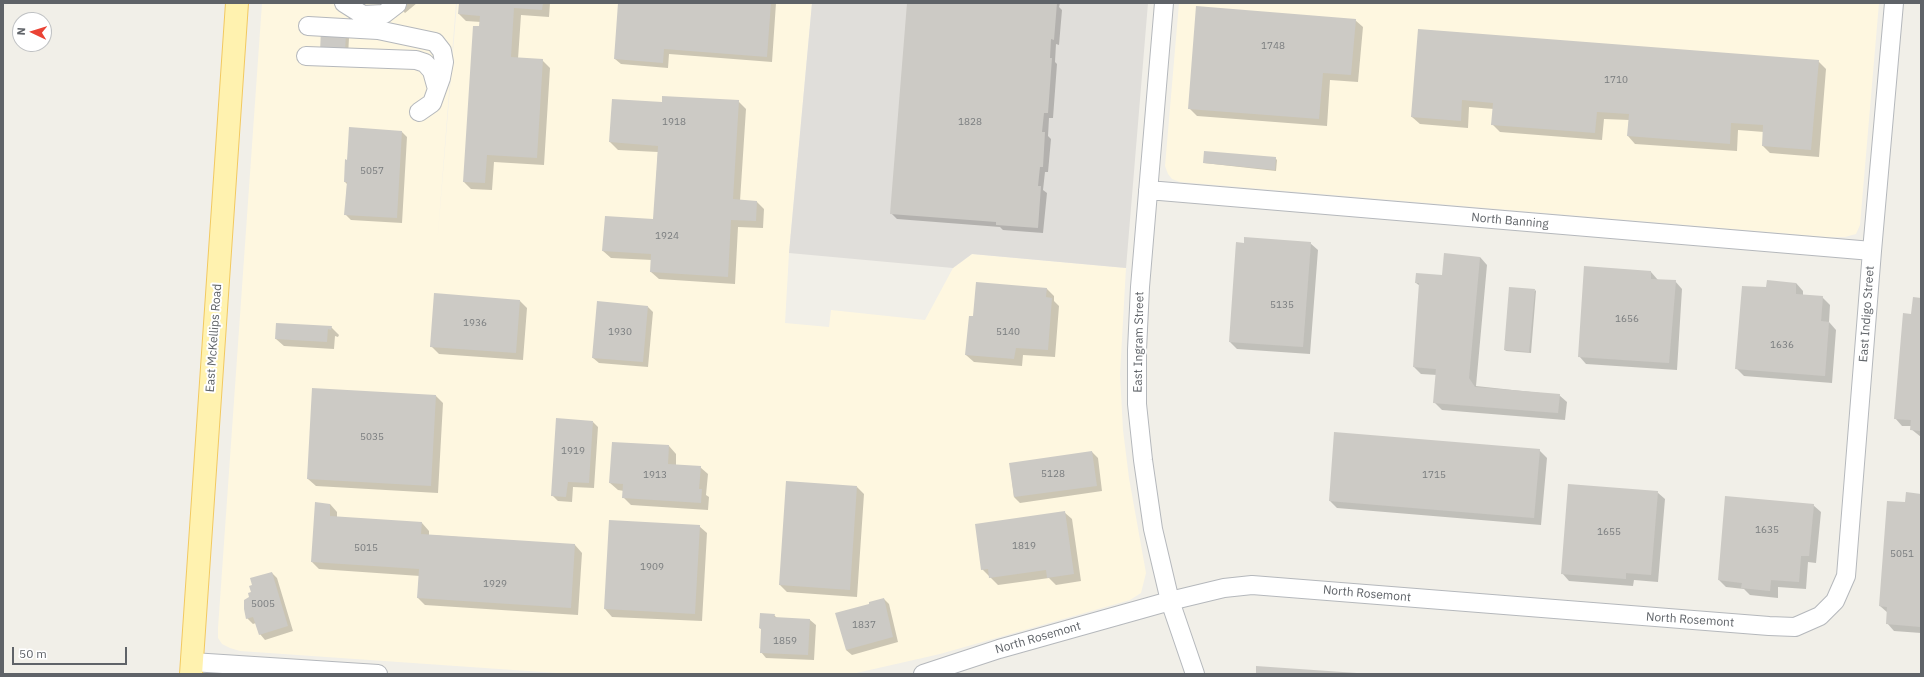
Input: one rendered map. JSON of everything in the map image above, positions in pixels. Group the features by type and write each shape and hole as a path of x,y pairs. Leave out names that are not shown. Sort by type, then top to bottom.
{"main road":[{"name":"East McKellips Road","path":"192,668 237,3"}],"street":[{"path":"344,3 363,15 384,14 397,4"},
{"name":"East Ingram Street","path":"1164,3 1140,286 1137,350 1137,404 1152,523 1170,601 1195,674"},
{"name":"East Indigo Street","path":"1820,616 1836,601 1846,576 1872,251 1894,3"},
{"path":"308,26 378,30 435,42 442,52 444,62 432,103 419,112"},
{"path":"306,56 416,60 425,63 432,71 437,89"},
{"name":"North Banning","path":"1148,190 1872,251"},
{"name":"North Rosemont","path":"923,674 999,649 1170,601 1224,588 1252,585 1770,626 1795,627 1820,616"},
{"path":"192,668 378,674"}],"shaded area":[{"path":"262,3 456,3 437,246 457,3 812,3 789,253 785,323 829,327 831,310 925,320 953,268 972,254 1126,268 1120,374 1123,430 1129,478 1146,573 1141,593 1130,600 940,654 852,674 571,674 240,651 222,644 218,638 218,628"},
{"path":"812,3 1148,3 1126,268 972,254 953,268 789,253"},
{"path":"1179,3 1879,3 1860,225 1856,234 1845,237 1827,237 1180,182 1172,179 1165,166"}],"building":[{"path":"459,3 543,3 542,10 514,8 511,57 543,59 537,158 487,155 485,183 463,182 473,26 479,26 480,16 458,14"},
{"path":"618,3 771,3 767,57 664,49 663,63 614,59"},
{"path":"907,3 1057,3 1054,40 1051,39 1050,58 1052,58 1048,113 1044,113 1042,132 1045,132 1043,167 1040,167 1038,186 1041,186 1038,228 996,225 996,222 890,214"},
{"path":"1196,6 1356,19 1351,75 1323,73 1319,119 1188,109"},
{"path":"321,29 346,33 345,53 320,52"},
{"path":"1418,29 1819,60 1811,150 1762,146 1763,125 1731,123 1730,144 1627,136 1629,114 1597,112 1595,133 1491,125 1493,103 1462,100 1461,121 1411,117"},
{"path":"662,96 739,100 733,199 757,201 756,221 731,220 728,277 650,272 651,254 602,251 605,216 653,219 658,146 609,142 612,99 662,102"},
{"path":"349,127 402,131 397,218 344,215 347,182 344,182 345,159 347,160"},
{"path":"1204,151 1276,157 1275,170 1203,163"},
{"path":"1244,237 1311,242 1303,347 1229,342 1236,242 1244,243"},
{"path":"1444,253 1480,257 1469,378 1475,387 1560,394 1558,413 1433,403 1436,369 1413,367 1419,283 1415,283 1416,273 1442,275"},
{"path":"1584,266 1651,271 1651,279 1676,280 1669,363 1578,357"},
{"path":"1767,280 1796,283 1796,294 1823,296 1821,321 1829,322 1825,376 1735,369 1742,286 1766,287"},
{"path":"976,282 1047,288 1046,297 1052,298 1048,350 1016,348 1014,359 965,355 969,316 973,316"},
{"path":"1509,287 1535,289 1529,352 1504,350"},
{"path":"434,293 520,300 516,353 430,347"},
{"path":"1913,297 1921,298 1921,431 1910,430 1911,420 1894,419 1903,313 1911,314"},
{"path":"597,301 648,306 643,362 592,358"},
{"path":"276,323 332,326 331,330 328,329 327,342 275,339"},
{"path":"312,388 436,395 431,486 307,479"},
{"path":"556,418 593,421 589,483 568,482 566,497 551,496"},
{"path":"1334,432 1540,449 1534,518 1329,501"},
{"path":"612,442 669,445 668,464 701,466 699,489 702,489 701,503 622,498 623,484 609,483"},
{"path":"1092,451 1097,486 1014,497 1009,463"},
{"path":"786,481 857,486 850,590 779,585"},
{"path":"1568,484 1658,491 1651,575 1626,573 1626,579 1561,574"},
{"path":"1906,492 1921,494 1921,627 1886,624 1887,607 1879,606 1887,501 1905,502"},
{"path":"1725,496 1814,504 1809,556 1801,556 1799,582 1771,580 1770,591 1741,588 1742,583 1718,580"},
{"path":"315,502 330,504 330,516 422,522 421,534 575,544 571,608 417,598 419,569 311,562"},
{"path":"1065,511 1074,574 1047,578 1046,570 989,578 988,569 981,570 975,524"},
{"path":"609,520 700,525 695,614 604,609"},
{"path":"272,572 288,626 259,635 253,617 246,619 244,600 249,597 248,593 251,592 249,586 252,585 250,578"},
{"path":"884,598 893,637 846,650 835,613 869,604 869,602"},
{"path":"760,613 775,614 774,617 810,619 808,655 760,653"},
{"path":"1256,666 1357,673 1357,674 1256,674"}]}
